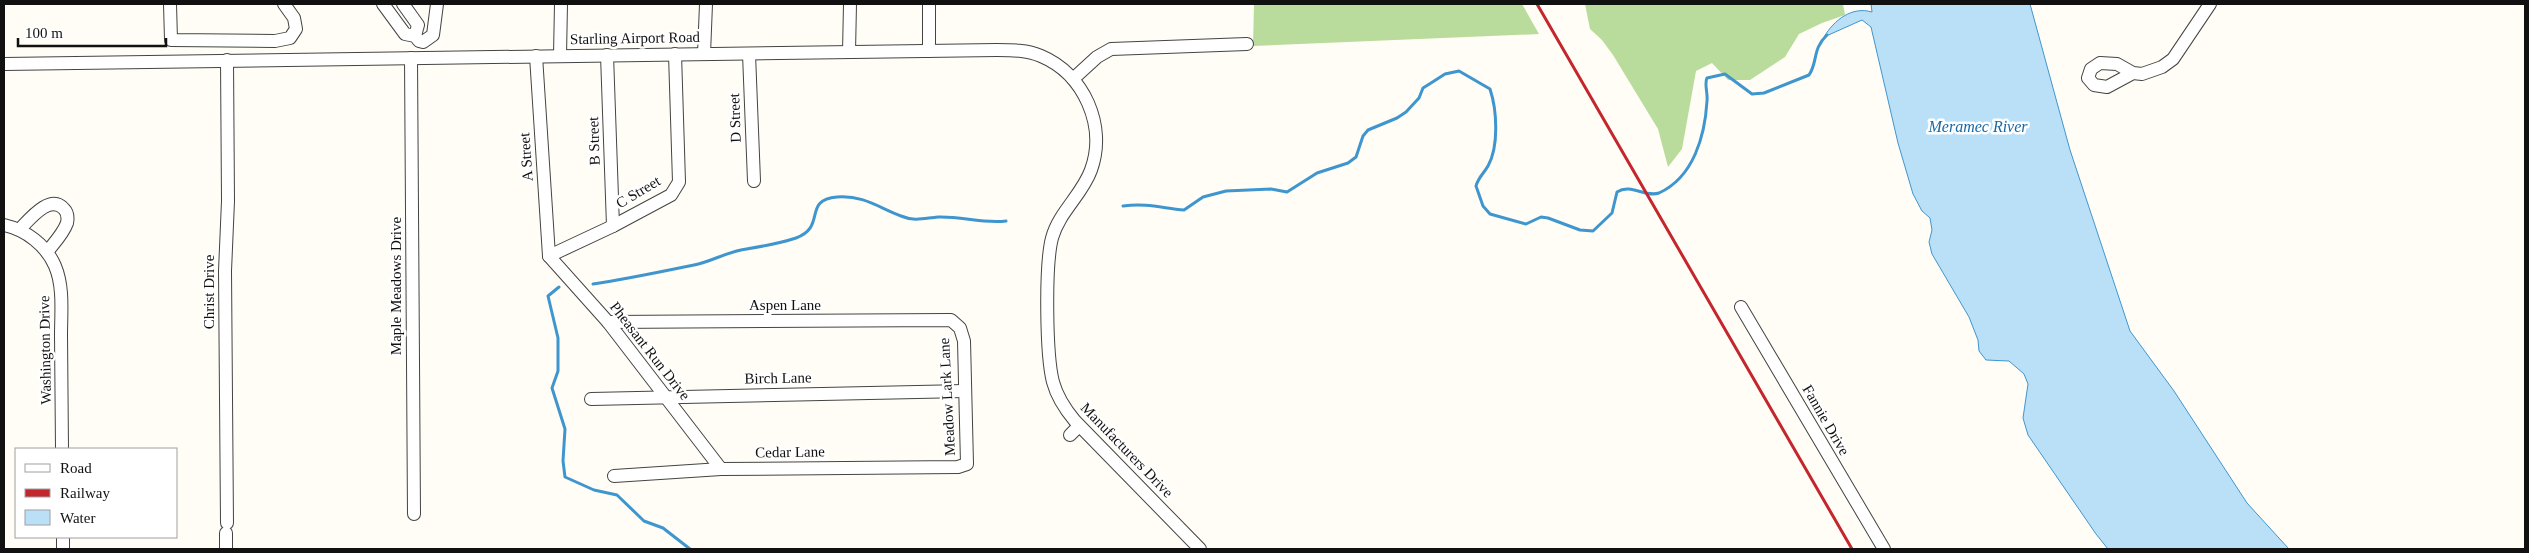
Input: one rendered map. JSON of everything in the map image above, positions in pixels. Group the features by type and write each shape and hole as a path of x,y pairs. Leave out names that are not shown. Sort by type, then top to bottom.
{"street":[{"path":"170,4 171,40 286,40 294,34 296,24 284,4"},
{"path":"384,4 405,34 419,39 433,35 437,4"},
{"name":"Maple Meadows Drive","path":"403,4 418,25 419,39 417,58 414,514"},
{"path":"560,55 561,4"},
{"path":"704,54 706,4"},
{"path":"849,52 850,4"},
{"path":"929,4 929,51"},
{"path":"2133,73 2142,74 2162,67 2173,59 2210,4"},
{"path":"1073,79 1097,57 1111,49 1247,44"},
{"name":"Starling Airport Road","path":"4,64 560,55 1024,51 1054,63 1073,79"},
{"name":"C Street","path":"549,256 613,226 670,195 679,182 675,54"},
{"name":"D Street","path":"749,54 754,181"},
{"name":"B Street","path":"607,55 613,226"},
{"name":"A Street","path":"536,56 549,256"},
{"name":"Christ Drive","path":"226,549 225,271 228,201 227,60"},
{"name":"Manufacturers Drive","path":"1073,79 1082,91 1092,111 1096,142 1089,174 1061,217 1052,240 1049,256 1049,338 1051,369 1056,390 1074,430 1200,549"},
{"path":"4,225 20,230 47,252 67,223 67,215 62,207 56,204 48,205 20,230"},
{"name":"Washington Drive","path":"47,252 55,265 60,284 62,448"},
{"name":"Pheasant Run Drive","path":"549,256 608,322 721,469"},
{"name":"Fannie Drive","path":"1741,307 1884,549"},
{"name":"Aspen Lane","path":"608,322 951,320 960,328"},
{"name":"Meadow Lark Lane","path":"960,328 964,341 967,464"},
{"name":"Birch Lane","path":"591,399 965,391"},
{"name":"Cedar Lane","path":"614,476 721,469 958,467 967,464"}],"green space":[{"path":"1254,4 1522,4 1539,34 1253,46"},
{"path":"1585,4 1843,4 1845,15 1799,34 1785,57 1750,80 1728,80 1712,63 1696,71 1682,149 1668,167 1658,129 1613,55 1602,40 1590,29"}],"water":[{"name":"Meramec River","path":"1871,4 2030,4 2070,150 2130,331 2174,391 2247,503 2289,549 2108,549 2096,534 2028,435 2023,418 2028,384 2024,374 2009,361 1986,360 1979,351 1978,340 1969,317 1932,254 1929,242 1932,230 1930,218 1922,211 1913,194 1898,143 1871,27 1862,20 1824,37 1833,25 1844,16 1857,11 1872,12"}],"waterway":[{"path":"1123,206 1147,205 1184,210 1203,197 1226,191 1271,189 1287,192 1317,173 1348,163 1356,157 1363,136 1368,130 1397,118 1406,112 1419,98 1423,88 1445,74 1459,71 1490,89 1494,107 1496,128 1492,158 1476,186 1483,206 1490,214 1526,224 1541,217 1580,230 1593,231 1612,213 1617,192 1627,189 1649,194 1659,193 1681,177 1695,154 1704,127 1707,78 1725,74 1752,94 1764,93 1809,75 1814,65 1819,45 1827,35"},
{"path":"593,284 694,265 735,251 796,238 811,227 820,203 826,199 837,197 863,200 911,219 947,217 989,222 1006,221"},
{"path":"559,287 548,296 558,338 558,371 552,388 565,429 563,461 565,477 594,490 617,495 644,521 663,528 690,549"}],"railway":[{"path":"1537,4 1852,549"}]}
